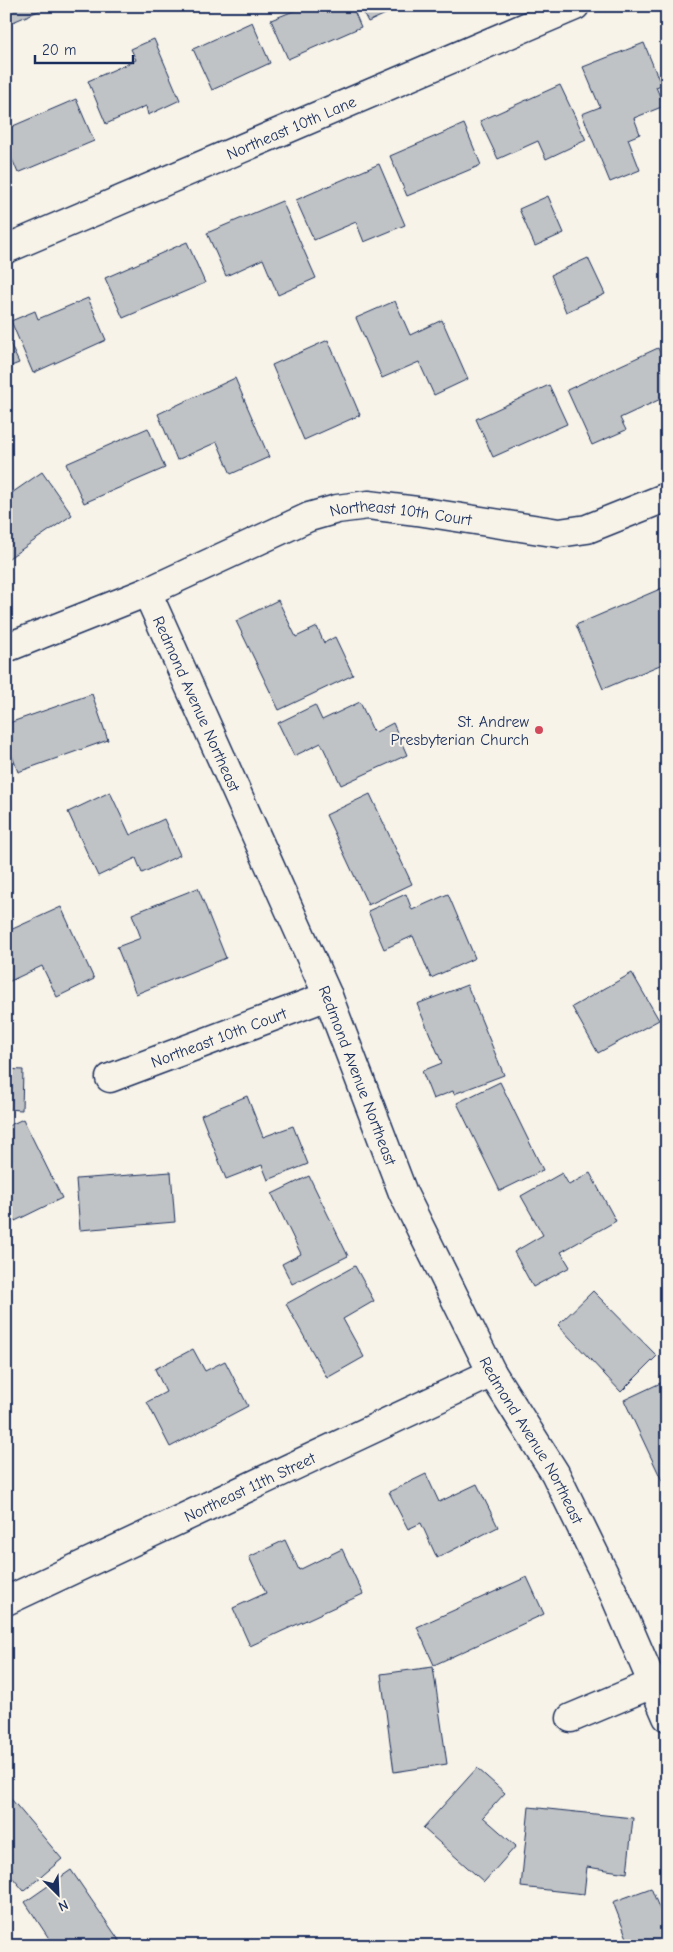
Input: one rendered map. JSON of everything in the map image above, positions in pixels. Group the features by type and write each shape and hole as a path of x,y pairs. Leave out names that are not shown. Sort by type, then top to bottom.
{"street":[{"name":"Northeast 10th Lane","path":"6,249 575,6"},
{"name":"Northeast 10th Court","path":"147,592 309,517 337,509 368,505 558,533 587,529 667,497"},
{"path":"6,648 147,592"},
{"name":"Redmond Avenue Northeast","path":"147,592 328,996 403,1193 492,1373 555,1473 615,1596 667,1717"},
{"name":"Northeast 10th Court","path":"110,1078 328,996"},
{"name":"Northeast 11th Street","path":"6,1601 492,1373"},
{"path":"572,1718 652,1684"}],"building":[{"path":"6,6 50,6 6,25"},
{"path":"294,6 352,6 361,27 288,59 271,20 296,10"},
{"path":"360,6 403,6 368,22"},
{"path":"252,22 270,63 212,90 193,49"},
{"path":"154,39 180,100 148,115 146,106 106,124 88,81 136,60 131,49"},
{"path":"644,43 661,85 656,87 664,106 634,118 640,134 628,139 640,170 610,182 582,114 600,107 583,67"},
{"path":"560,85 586,140 546,159 538,141 498,159 480,121"},
{"path":"76,99 94,141 18,173 6,145 6,129"},
{"path":"464,124 481,165 407,196 390,156"},
{"path":"379,164 405,225 364,242 356,222 314,240 296,200"},
{"path":"548,196 564,233 535,246 519,209"},
{"path":"282,201 316,278 278,295 263,259 226,276 207,233"},
{"path":"187,242 205,283 123,318 105,278"},
{"path":"588,258 605,294 566,312 551,275"},
{"path":"88,298 106,340 33,373 11,321 35,311 38,319"},
{"path":"395,301 410,335 442,320 468,379 434,395 419,362 382,378 356,318"},
{"path":"6,335 19,363 6,368"},
{"path":"328,340 360,415 304,440 272,365"},
{"path":"658,348 667,369 667,396 620,418 626,430 592,445 567,390"},
{"path":"235,378 269,457 231,474 217,442 177,460 158,414"},
{"path":"549,385 567,424 493,457 476,419"},
{"path":"148,428 165,468 84,503 66,464"},
{"path":"42,472 72,515 6,560 6,497"},
{"path":"667,586 667,662 603,689 576,625"},
{"path":"278,600 296,637 317,627 324,643 335,637 353,675 279,710 236,621"},
{"path":"92,694 108,740 18,772 6,739 6,724"},
{"path":"360,702 374,733 393,723 407,755 341,785 321,743 294,756 278,723 315,705 322,720"},
{"path":"110,792 130,835 164,819 180,855 142,873 136,858 98,876 68,812"},
{"path":"370,794 412,884 368,905 326,815"},
{"path":"198,888 226,958 136,994 117,947 141,938 132,914"},
{"path":"406,894 412,910 448,894 475,958 431,978 413,936 384,949 368,911"},
{"path":"61,907 94,979 57,997 42,966 6,983 6,932"},
{"path":"632,973 659,1020 598,1053 572,1007"},
{"path":"467,985 504,1075 454,1094 453,1091 433,1099 422,1071 442,1063 417,1004"},
{"path":"6,1069 23,1070 22,1110 6,1109"},
{"path":"500,1082 543,1170 500,1191 457,1103"},
{"path":"247,1096 263,1137 293,1126 308,1164 268,1180 262,1165 226,1179 201,1115"},
{"path":"23,1119 62,1198 15,1221 6,1203 6,1127"},
{"path":"171,1172 175,1222 80,1230 76,1179"},
{"path":"562,1173 569,1185 590,1173 616,1221 561,1252 570,1267 533,1287 514,1252 543,1235 521,1196"},
{"path":"309,1176 348,1256 292,1284 282,1264 301,1254 272,1194"},
{"path":"355,1266 374,1301 343,1319 364,1357 327,1378 286,1304"},
{"path":"593,1291 657,1356 621,1392 558,1325"},
{"path":"193,1349 205,1371 225,1361 248,1406 170,1447 147,1402 166,1392 155,1369"},
{"path":"667,1380 667,1486 665,1487 624,1400"},
{"path":"426,1474 439,1502 477,1484 498,1527 437,1558 421,1523 408,1529 389,1492"},
{"path":"285,1540 299,1570 342,1549 363,1594 250,1646 233,1608 266,1593 249,1557"},
{"path":"527,1577 544,1614 434,1665 417,1627"},
{"path":"433,1667 447,1764 394,1772 381,1674"},
{"path":"477,1768 505,1793 483,1817 516,1846 484,1882 423,1828"},
{"path":"6,1793 62,1859 24,1891 6,1870"},
{"path":"529,1807 633,1818 627,1873 587,1867 584,1894 521,1887"},
{"path":"71,1870 123,1946 54,1946 25,1902"},
{"path":"651,1888 662,1915 667,1913 667,1946 613,1946 612,1943 627,1938 613,1902"}],"place":[{"name":"St. Andrew Presbyterian Church","path":"539,730"}]}
